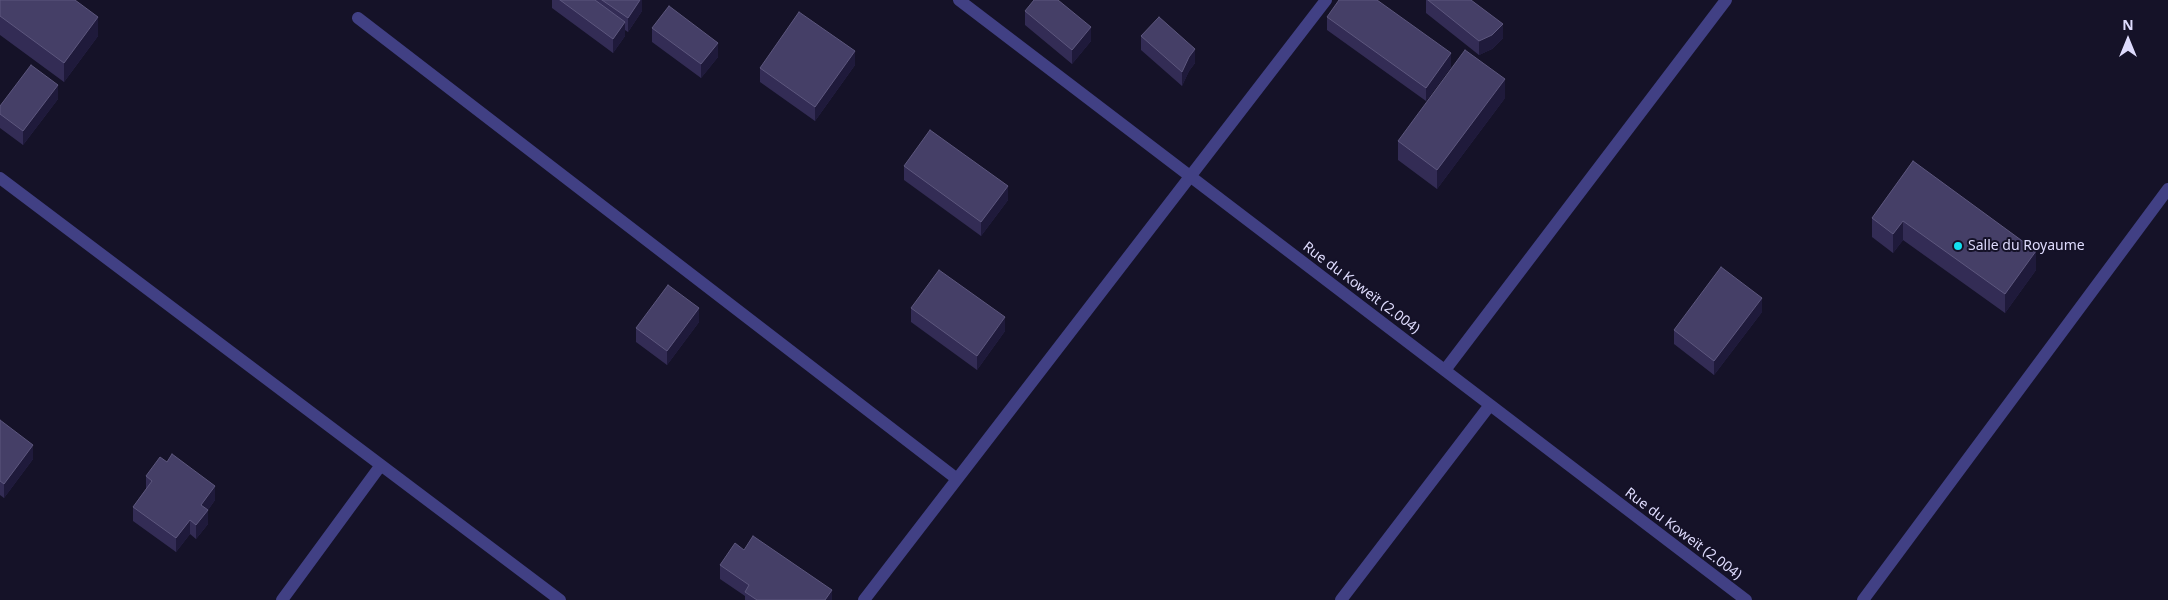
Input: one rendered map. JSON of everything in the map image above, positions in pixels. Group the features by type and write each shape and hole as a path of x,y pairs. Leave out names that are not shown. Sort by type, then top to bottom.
{"street":[{"name":"Rue du Koweït (2.004)","path":"959,0 1746,600"},
{"path":"864,600 1326,0"},
{"path":"1445,370 1726,0"},
{"path":"358,18 957,479"},
{"path":"0,178 560,600"},
{"path":"1863,600 2168,189"},
{"path":"1341,600 1490,405"},
{"path":"282,600 381,465"}],"building":[{"path":"0,0 75,0 98,17 64,63 0,16"},
{"path":"560,0 595,0 625,22 613,39"},
{"path":"602,0 640,0 628,18"},
{"path":"1034,0 1058,0 1091,27 1072,50 1025,11"},
{"path":"1339,0 1377,0 1451,53 1426,88 1327,17"},
{"path":"1428,0 1471,0 1503,24 1492,35 1479,41"},
{"path":"669,6 718,43 701,64 652,28"},
{"path":"799,12 855,51 815,107 760,68"},
{"path":"1159,17 1195,49 1182,72 1141,36"},
{"path":"1465,50 1505,79 1437,170 1398,141"},
{"path":"31,65 58,85 23,131 0,114 0,106"},
{"path":"930,130 1008,186 981,222 904,166"},
{"name":"Salle du Royaume","path":"1913,161 2036,251 2005,294 1903,221 1893,234 1872,218"},
{"path":"1721,267 1762,298 1714,361 1674,330"},
{"path":"939,270 1005,317 977,356 911,308"},
{"path":"668,285 699,308 667,351 636,328"},
{"path":"0,420 33,445 4,484 0,481"},
{"path":"172,454 215,486 201,505 208,510 196,525 190,520 176,538 133,507 152,481 146,476 160,457 167,462"},
{"path":"753,536 832,590 825,600 757,600 745,592 749,585 720,565 735,543 744,550"}],"place":[{"name":"Salle du Royaume","path":"1958,246"}]}
